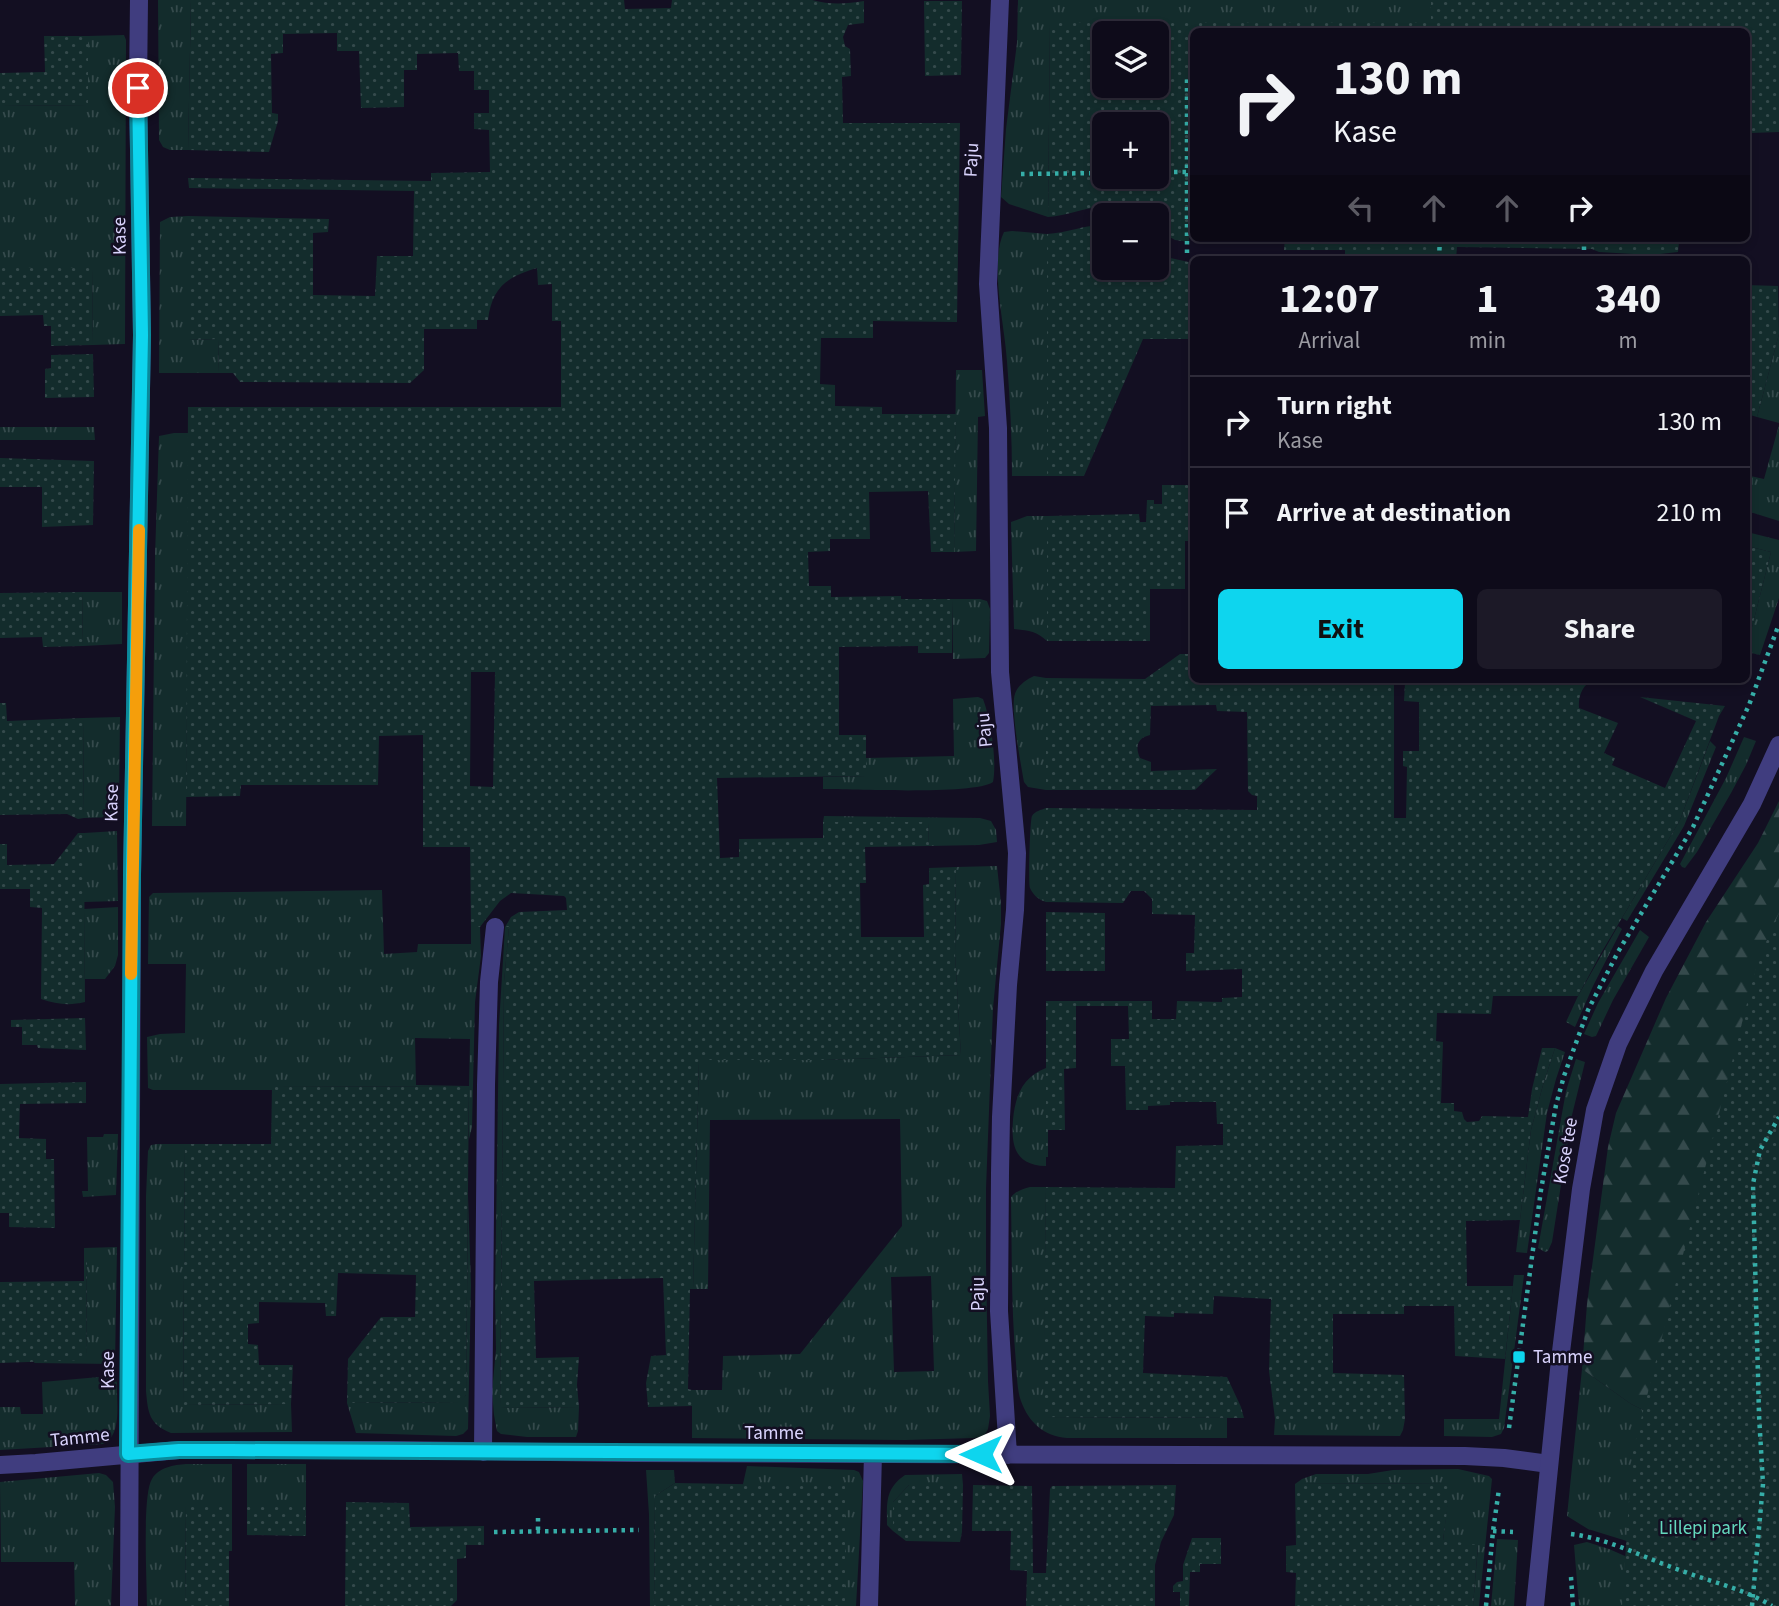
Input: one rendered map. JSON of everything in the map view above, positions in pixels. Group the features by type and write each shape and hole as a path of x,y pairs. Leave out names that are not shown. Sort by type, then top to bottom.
{"street":[{"name":"Kase","path":"129,1606 132,875 142,335 139,0"},
{"name":"Paju","path":"1000,0 988,284 998,428 1000,672 1017,853 1001,1117 999,1311 1008,1455"},
{"name":"Kose tee","path":"1535,1606 1579,1202 1595,1110 1618,1044 1654,971 1752,804 1779,745"},
{"path":"484,1452 486,1085 489,982 495,927"},
{"name":"Tamme","path":"0,1465 179,1450 1465,1456 1549,1464"},
{"path":"869,1606 873,1454"}],"path":[{"path":"1187,253 1187,78 1190,78"},
{"path":"1169,172 1188,172"},
{"path":"1048,173 1092,173"},
{"path":"1752,1606 1763,1484 1754,1184 1760,1150 1779,1117"},
{"path":"1486,1606 1493,1531 1504,1458"},
{"path":"538,1518 538,1531"},
{"path":"494,1532 639,1530"},
{"path":"1493,1531 1521,1532"},
{"path":"1563,1534 1588,1536 1613,1543 1685,1572 1754,1595 1772,1606"}],"green space":[{"path":"158,0 191,0 188,150 170,150 163,147 159,140"},
{"path":"191,0 624,0 625,9 671,8 672,0 812,0 825,3 864,1 864,23 848,25 843,37 845,46 850,49 851,76 842,77 843,123 960,123 957,322 873,321 873,338 821,338 820,384 835,385 835,406 882,407 882,414 956,414 954,552 931,552 928,491 869,492 870,539 830,539 830,551 808,552 809,586 831,586 831,597 901,596 901,599 953,599 952,653 918,653 918,646 839,647 839,735 866,735 866,776 717,778 720,858 739,857 739,839 823,838 823,822 928,822 929,846 865,847 866,883 860,883 861,937 924,937 923,885 929,884 929,868 956,867 955,954 961,1055 824,1060 699,1060 693,1289 690,1289 688,1389 692,1390 692,1406 648,1407 646,1383 651,1356 666,1355 663,1278 534,1281 536,1358 579,1357 579,1407 500,1408 504,982 509,927 505,927 511,917 519,912 567,910 566,898 511,893 500,901 480,927 471,927 470,847 423,847 423,735 379,736 378,785 241,785 240,796 186,797 188,407 561,407 561,321 552,321 552,284 538,285 537,268 517,275 497,291 488,320 477,320 477,329 424,329 424,370 410,383 240,382 233,373 219,373 218,339 188,340 188,216 329,219 328,232 313,233 313,295 375,296 377,256 413,256 414,191 189,188 188,178 431,181 431,173 490,172 489,130 474,129 474,113 489,113 489,90 474,90 474,71 459,71 458,53 417,54 417,70 404,70 404,107 361,108 359,51 337,51 337,33 283,34 283,53 271,54 272,113 278,114 278,121 269,152 188,150","holes":["471,672 495,672 493,787 470,786"]},
{"path":"1018,0 1431,0 1431,23 1050,23 1048,217 1009,204 1001,197 1017,43"},
{"path":"1431,0 1779,0 1779,132 1751,133 1751,175 1750,28 1190,28 1189,242 1169,237 1169,203 1092,203 1092,208 1048,217 1050,23 1092,23 1092,98 1169,98 1169,23 1431,23"},
{"path":"924,1 962,1 961,75 925,76"},
{"path":"124,35 125,344 93,345 92,268 0,268 0,106 88,105 88,36"},
{"path":"44,36 88,36 88,105 0,106 0,73 45,72"},
{"path":"188,216 188,340 218,339 219,373 159,373 160,222 170,217"},
{"path":"1092,226 1092,280 1169,280 1169,258 1190,262 1190,339 1143,339 1084,476 1047,476 1047,234"},
{"path":"1004,232 1047,234 1047,476 1012,476 1008,376 998,260"},
{"path":"1285,242 1679,242 1678,252 1651,255 1599,252 1592,249 1457,247 1456,256 1345,256 1345,250 1284,250"},
{"path":"0,268 92,268 93,345 51,346 51,326 44,326 43,315 0,316"},
{"path":"1750,285 1778,286 1779,334 1757,417 1750,415"},
{"path":"1779,334 1779,423 1757,417"},
{"path":"93,354 94,397 45,398 45,369 51,368 51,355"},
{"path":"956,370 982,370 985,416 978,417 976,551 954,552"},
{"path":"1779,425 1779,521 1750,512 1750,476 1764,479"},
{"path":"0,427 94,427 95,440 0,440"},
{"path":"189,433 186,826 152,826 159,436"},
{"path":"0,458 94,461 93,525 42,527 42,487 0,487"},
{"path":"1162,485 1190,485 1190,541 1185,541 1185,589 1150,589 1150,641 1047,641 1047,516 1139,514 1140,522 1146,522 1147,500 1162,504"},
{"path":"1027,516 1047,516 1047,641 1032,632 1014,629 1011,522"},
{"path":"1750,533 1779,540 1779,598 1760,655 1750,653 1750,635 1771,552 1750,547"},
{"path":"1750,547 1771,552 1750,635"},
{"path":"82,592 122,592 122,644 83,646"},
{"path":"82,592 83,646 43,647 42,637 0,638 0,593"},
{"path":"953,599 987,601 990,609 989,653 985,658 953,659"},
{"path":"1180,654 1190,654 1190,683 1394,683 1394,818 1406,818 1407,767 1403,766 1403,751 1419,751 1419,702 1404,701 1405,683 1589,683 1582,691 1579,708 1618,723 1604,753 1615,758 1612,765 1665,788 1696,721 1640,697 1725,706 1680,820 1578,996 1493,996 1491,1014 1437,1013 1436,1041 1443,1042 1441,1103 1454,1103 1454,1111 1462,1112 1467,1122 1479,1121 1482,1116 1528,1117 1542,1048 1555,1048 1531,1130 1520,1220 1466,1221 1467,1286 1513,1286 1505,1359 1455,1356 1454,1306 1404,1306 1404,1314 1333,1314 1333,1373 1404,1375 1405,1419 1275,1419 1269,1371 1271,1299 1214,1296 1213,1314 1174,1313 1174,1317 1145,1316 1143,1373 1227,1377 1244,1418 1043,1417 1046,1187 1175,1188 1176,1146 1223,1145 1223,1124 1217,1124 1216,1102 1170,1102 1170,1105 1148,1106 1148,1110 1126,1110 1125,1066 1111,1066 1111,1039 1129,1039 1128,1006 1076,1006 1076,1068 1064,1069 1065,1130 1048,1130 1046,1157 1046,1001 1152,1001 1152,1019 1176,1019 1177,1001 1222,1002 1222,998 1242,997 1242,969 1186,971 1186,953 1194,953 1195,915 1152,914 1152,899 1144,891 1131,891 1123,903 1046,902 1046,808 1257,810 1257,796 1248,791 1247,712 1217,711 1216,705 1151,706 1150,735 1142,738 1138,744 1140,758 1151,762 1151,771 1217,769 1195,790 1046,790 1046,678 1145,679"},
{"path":"1034,676 1046,678 1046,790 1028,787 1024,782 1015,723 1016,691"},
{"path":"953,699 983,699 991,729 994,752 993,782 963,789 939,790 823,789 823,777 866,776 866,758 954,756"},
{"path":"0,703 6,703 7,721 83,718 84,818 78,819 67,814 0,815"},
{"path":"120,717 119,804 116,817 84,818 83,718"},
{"path":"1744,737 1756,741 1746,765 1697,852 1685,868 1682,867 1680,864 1726,778"},
{"path":"1710,741 1716,747 1684,826 1627,921 1622,918 1680,820"},
{"path":"1779,801 1779,1441 1676,1426 1631,1404 1582,1369 1587,1304 1608,1147 1616,1113 1666,998 1706,922 1758,843"},
{"path":"1046,808 1046,902 1031,891 1029,876 1032,816"},
{"path":"824,816 980,818 991,821 996,830 997,842 929,846 928,823 823,822"},
{"path":"117,831 118,901 84,902 84,833"},
{"path":"78,833 84,833 85,1002 63,1004 41,999 42,908 30,907 30,889 0,889 0,844 7,844 7,865 54,864"},
{"path":"997,866 1001,903 993,1008 986,1188 990,1416 988,1429 984,1436 974,1438 692,1438 692,1390 722,1390 723,1356 800,1354 902,1226 900,1119 710,1120 708,1289 693,1289 699,1060 824,1060 961,1055 955,954 956,867","holes":["931,1276 934,1371 894,1372 891,1277"]},
{"path":"382,890 384,954 417,952 418,944 471,944 471,927 480,927 481,956 475,1002 472,1127 469,1139 469,1086 273,1087 272,1090 148,1088 147,1037 185,1033 186,964 148,964 149,897 153,893","holes":["415,1038 470,1039 469,1086 416,1085"]},
{"path":"118,907 118,955 115,966 105,979 85,979 84,909"},
{"path":"1046,912 1105,913 1105,971 1046,971"},
{"name":"Lillepi park","path":"1779,913 1779,1606 1622,1606 1632,1455 1758,960"},
{"path":"1618,926 1622,929 1575,1027 1566,1022"},
{"path":"505,927 509,927 504,982 500,1408 579,1407 576,1437 501,1434 497,1431 494,1415 492,1392 496,1349 499,1025"},
{"path":"1640,930 1649,937 1596,1036 1584,1034 1598,1003"},
{"path":"85,1018 86,1050 22,1045 22,1027 11,1027 11,1020"},
{"path":"1555,1048 1565,1052 1547,1113 1527,1253 1516,1252 1531,1130"},
{"path":"1576,1059 1585,1062 1572,1115 1552,1242 1545,1252 1538,1248 1566,1091"},
{"path":"1046,1068 1046,1166 1021,1158 1014,1146 1013,1120 1021,1089 1031,1077"},
{"path":"86,1082 86,1103 20,1104 19,1138 46,1139 46,1159 54,1159 55,1228 9,1227 9,1213 0,1213 0,1084"},
{"path":"469,1086 466,1395 461,1402 347,1403 348,1359 381,1317 415,1317 416,1275 338,1273 336,1316 326,1316 325,1303 259,1302 259,1323 248,1324 248,1344 258,1345 259,1365 293,1365 291,1404 183,1405 185,1144 271,1144 272,1087"},
{"path":"104,1134 118,1134 116,1195 83,1197 82,1191 88,1191 87,1137 103,1137"},
{"path":"185,1144 183,1405 291,1404 292,1432 171,1433 158,1426 151,1417 146,1391 146,1196 148,1151 151,1145"},
{"path":"1030,1187 1046,1187 1044,1417 1227,1418 1227,1438 1067,1438 1044,1431 1028,1416 1018,1387 1013,1322 1011,1197"},
{"path":"468,1195 471,1286 468,1429 456,1436 356,1433 347,1403 460,1402 466,1395"},
{"path":"117,1247 115,1364 34,1363 86,1359 87,1260 84,1260 84,1248"},
{"path":"84,1260 87,1260 86,1360 0,1363 0,1282 84,1281"},
{"path":"1514,1275 1524,1275 1504,1428 1501,1434 1492,1437 1444,1436 1444,1419 1499,1419"},
{"path":"1582,1369 1631,1404 1676,1426 1646,1547 1588,1529 1567,1516"},
{"path":"111,1376 117,1383 117,1417 113,1433 103,1444 0,1450 0,1407 20,1407 21,1414 43,1414 42,1382"},
{"path":"1275,1419 1405,1419 1400,1436 1274,1435"},
{"path":"186,1464 232,1464 232,1505 186,1505 185,1606 147,1606 146,1520 149,1488 152,1479 163,1469"},
{"path":"247,1464 306,1464 306,1536 305,1505 247,1505"},
{"path":"747,1466 859,1472 863,1481 856,1606 845,1606 743,1484"},
{"path":"1458,1469 1492,1479 1479,1606 1473,1606 1478,1546 1443,1541 1450,1483 1295,1484 1316,1474"},
{"path":"646,1470 674,1470 675,1483 655,1496 654,1606 650,1606"},
{"path":"99,1473 106,1475 113,1482 115,1507 111,1606 75,1606 74,1562 1,1562 0,1482"},
{"path":"962,1474 963,1485 909,1485 893,1502 893,1531 887,1525 887,1503 891,1491 905,1475"},
{"path":"675,1483 845,1486 845,1606 654,1606 655,1496"},
{"path":"1451,1483 1443,1540 1478,1545 1473,1606 1295,1606 1296,1573 1286,1572 1286,1546 1296,1545 1295,1484"},
{"path":"909,1485 963,1485 960,1542 906,1541 893,1531 893,1502"},
{"path":"973,1485 1032,1486 1033,1573 1046,1573 1052,1486 1176,1485 1174,1515 1161,1542 1155,1565 1155,1606 1026,1606 1027,1571 1010,1570 1011,1531 972,1531"},
{"path":"346,1502 409,1503 410,1527 484,1526 484,1545 466,1545 466,1558 457,1559 457,1600 451,1606 345,1606"},
{"path":"186,1505 232,1505 229,1606 185,1606"},
{"path":"247,1505 305,1505 305,1536 247,1535"},
{"path":"1192,1538 1221,1538 1221,1564 1200,1564 1200,1572 1190,1572 1189,1606 1180,1606 1180,1592 1173,1592 1173,1586 1183,1581 1183,1565"},
{"path":"1497,1539 1518,1540 1514,1606 1491,1606"},
{"path":"1587,1542 1739,1606 1579,1606 1574,1545"}],"slow traffic":[{"path":"131,974 139,530"}],"place":[{"name":"Tamme","path":"1519,1357"}],"route":[{"path":"138,88 142,335 132,875 128,1454 179,1450 387,1450 660,1454 981,1454"}]}
